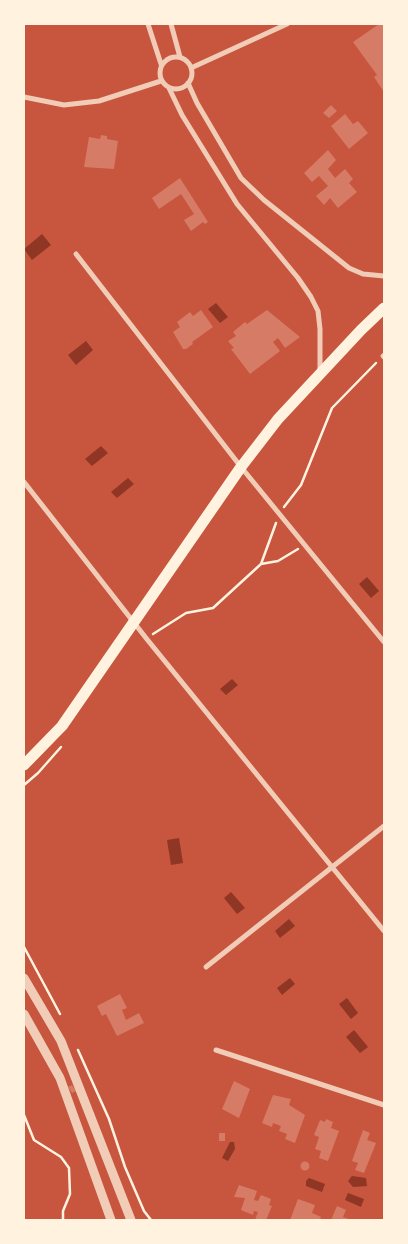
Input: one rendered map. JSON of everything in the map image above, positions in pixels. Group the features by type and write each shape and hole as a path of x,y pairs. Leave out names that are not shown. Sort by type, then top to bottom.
{"main road":[{"path":"25,762 62,726 241,467 278,419 320,372 384,308"}],"street":[{"path":"148,24 161,64 159,70 161,81 169,88 182,115 237,204 298,278 318,310 320,372"},
{"path":"171,24 180,57"},
{"path":"192,68 287,24"},
{"path":"161,64 173,56 187,61 192,68 192,76 183,88 169,88"},
{"path":"24,97 64,105 99,102 161,81"},
{"path":"188,83 197,103 241,178 264,200 349,268 363,274 384,276"},
{"path":"76,254 241,467 384,642"},
{"path":"24,482 134,624 384,931"},
{"path":"206,967 384,826"},
{"path":"24,978 61,1041 130,1220"},
{"path":"24,1014 60,1078 111,1220"},
{"path":"216,1050 384,1105"}],"path":[{"path":"146,638 186,612 213,608 260,564 269,546 279,513 302,485 332,408 383,357"},
{"path":"260,564 278,561 295,550 307,548"},
{"path":"24,1116 34,1140 60,1157 68,1168 70,1194 63,1211 64,1220"}],"shaded area":[{"path":"42,234 51,245 32,260 24,249"},
{"path":"216,303 228,317 220,323 208,309"},
{"path":"86,341 93,350 76,365 68,355"},
{"path":"101,446 108,453 92,466 85,459"},
{"path":"128,478 134,484 117,498 111,492"},
{"path":"367,577 379,591 371,598 359,584"},
{"path":"232,679 238,685 226,695 220,689"},
{"path":"179,838 183,863 171,865 167,840"},
{"path":"231,892 245,908 237,914 224,898"},
{"path":"289,919 295,926 280,938 275,931"},
{"path":"290,978 295,984 282,995 277,988"},
{"path":"347,998 358,1013 351,1019 339,1004"},
{"path":"354,1030 368,1047 360,1053 346,1037"},
{"path":"230,1142 234,1142 235,1149 228,1161 222,1158"},
{"path":"352,1176 366,1178 367,1186 353,1187 348,1181"},
{"path":"309,1178 325,1184 322,1192 306,1186 306,1181"},
{"path":"348,1193 364,1199 361,1207 345,1200"}],"building":[{"path":"379,24 384,24 384,92 374,77 377,75 353,42"},
{"path":"331,105 337,111 329,118 323,113"},
{"path":"345,114 353,124 358,121 368,133 349,149 331,126"},
{"path":"101,135 107,136 107,139 118,141 114,169 84,167 89,137 100,139"},
{"path":"328,150 336,160 328,169 335,178 345,169 353,179 349,183 357,192 338,208 330,198 324,205 316,196 328,186 319,176 312,182 304,173"},
{"path":"180,178 208,222 205,224 203,222 191,231 184,220 194,214 181,194 159,209 152,198"},
{"path":"201,310 213,327 192,342 193,344 183,349 173,332 180,327 177,322 190,312 193,316"},
{"path":"267,310 300,337 285,348 278,338 273,342 280,351 250,374 231,349 234,348 228,341 236,336 233,332 245,322 247,324"},
{"path":"120,994 127,1008 122,1010 126,1020 139,1013 144,1023 117,1036 106,1014 102,1016 97,1006"},
{"path":"234,1081 250,1089 239,1118 222,1109"},
{"path":"72,1085 76,1091 72,1093 68,1087"},
{"path":"273,1095 291,1099 289,1105 305,1115 295,1143 285,1139 287,1134 279,1131 281,1126 273,1123 272,1127 262,1123"},
{"path":"326,1119 333,1122 331,1128 339,1131 328,1161 319,1158 321,1151 315,1149 319,1137 314,1135 320,1120 325,1122"},
{"path":"363,1130 370,1133 367,1140 376,1143 364,1173 355,1170 358,1163 352,1161"},
{"path":"219,1133 225,1133 225,1141 219,1141"},
{"path":"305,1162 309,1166 305,1170 301,1166"},
{"path":"239,1185 257,1191 254,1200 258,1201 261,1195 271,1199 269,1205 272,1206 266,1220 255,1220 258,1212 254,1211 253,1215 241,1210 245,1198 234,1197"},
{"path":"298,1199 315,1205 312,1213 321,1217 320,1220 290,1220"},
{"path":"337,1206 346,1210 343,1217 352,1220 331,1220"}]}
